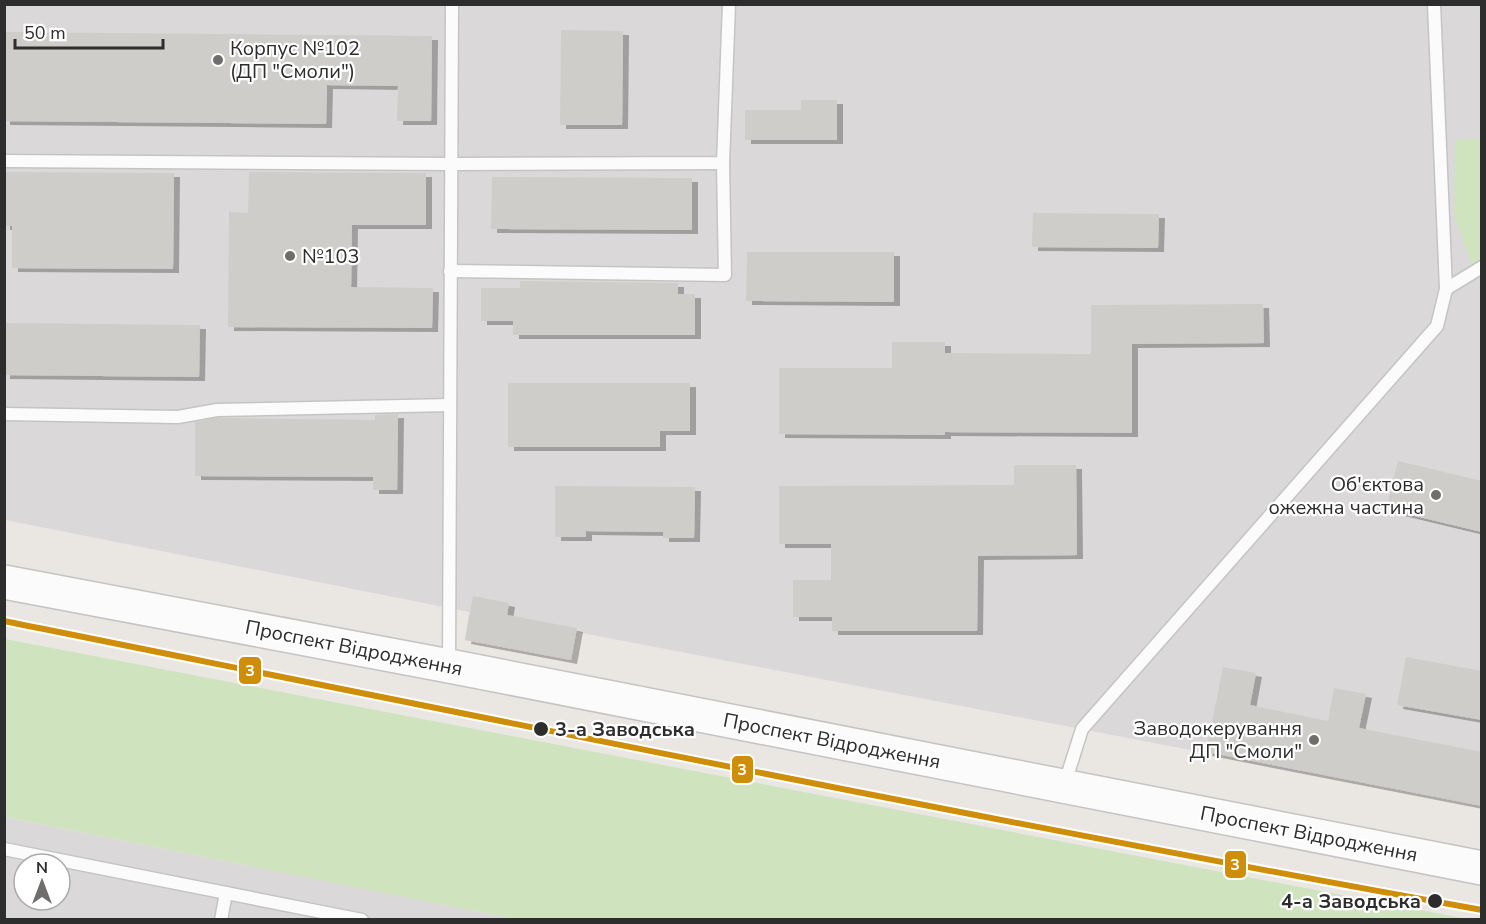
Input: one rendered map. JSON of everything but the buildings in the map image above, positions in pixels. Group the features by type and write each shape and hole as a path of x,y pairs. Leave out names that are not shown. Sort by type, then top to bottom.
{"street":[{"name":"Проспект Відродження","path":"4,582 449,666 1482,868"}],"lane":[{"path":"449,666 452,4"},
{"path":"450,271 725,275 723,163 729,4"},
{"path":"1064,786 1082,729 1437,326 1446,290 1434,4"},
{"path":"4,161 723,163"},
{"path":"1446,290 1482,267"},
{"path":"4,414 178,417 217,410 450,405"},
{"path":"4,849 362,920"},
{"path":"221,920 226,893"}],"shaded area":[{"path":"4,5 1481,5 1481,806 577,632 571,660 465,640 469,612 5,520"},
{"path":"4,817 514,919 5,919"}],"green space":[{"path":"1481,138 1481,267 1474,272 1454,214 1455,140"},
{"path":"4,639 1467,919 514,919 5,817"}],"transit line":[{"name":"3","path":"4,621 927,806 1482,910"}],"place":[{"name":"Корпус №102 (ДП \"Смоли\")","path":"218,60"},
{"name":"№103","path":"290,256"},
{"name":"Об'єктова ожежна частина","path":"1436,495"},
{"name":"3-а Заводська","path":"541,729"},
{"name":"Заводокерування ДП \"Смоли\"","path":"1314,740"},
{"name":"4-а Заводська","path":"1435,901"}]}
